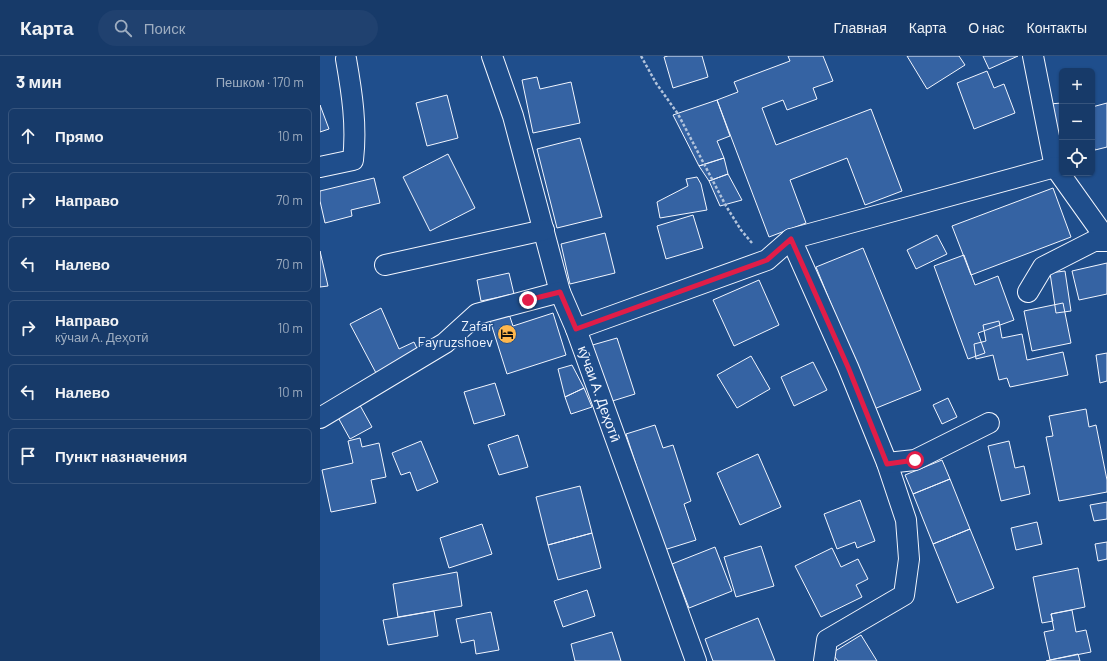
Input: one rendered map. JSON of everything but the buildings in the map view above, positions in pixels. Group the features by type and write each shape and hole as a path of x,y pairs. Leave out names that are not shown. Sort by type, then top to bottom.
{"street":[{"name":"кӯчаи А. Деҳотӣ","path":"492,56 513,116 560,292 576,329 696,661"},
{"path":"1033,56 1055,167 1107,240"},
{"path":"320,167 353,160 356,138 354,110 346,59"},
{"path":"576,329 767,260 791,239 1055,167"},
{"path":"385,265 544,230"},
{"path":"791,239 848,367 887,464 906,520 910,559 904,595 827,640 824,661"},
{"path":"1028,292 1043,267 1094,241 1107,240"},
{"path":"320,418 445,343 478,314 560,292"},
{"path":"887,464 915,460 989,423"}],"path":[{"path":"641,56 656,83 678,114 726,206 741,230 767,260"}],"place":[{"name":"Zafar Fayruzshoev","path":"507,334"}],"route":[{"path":"528,300 560,292 576,329 767,260 791,239 848,367 887,464 915,460"}]}
